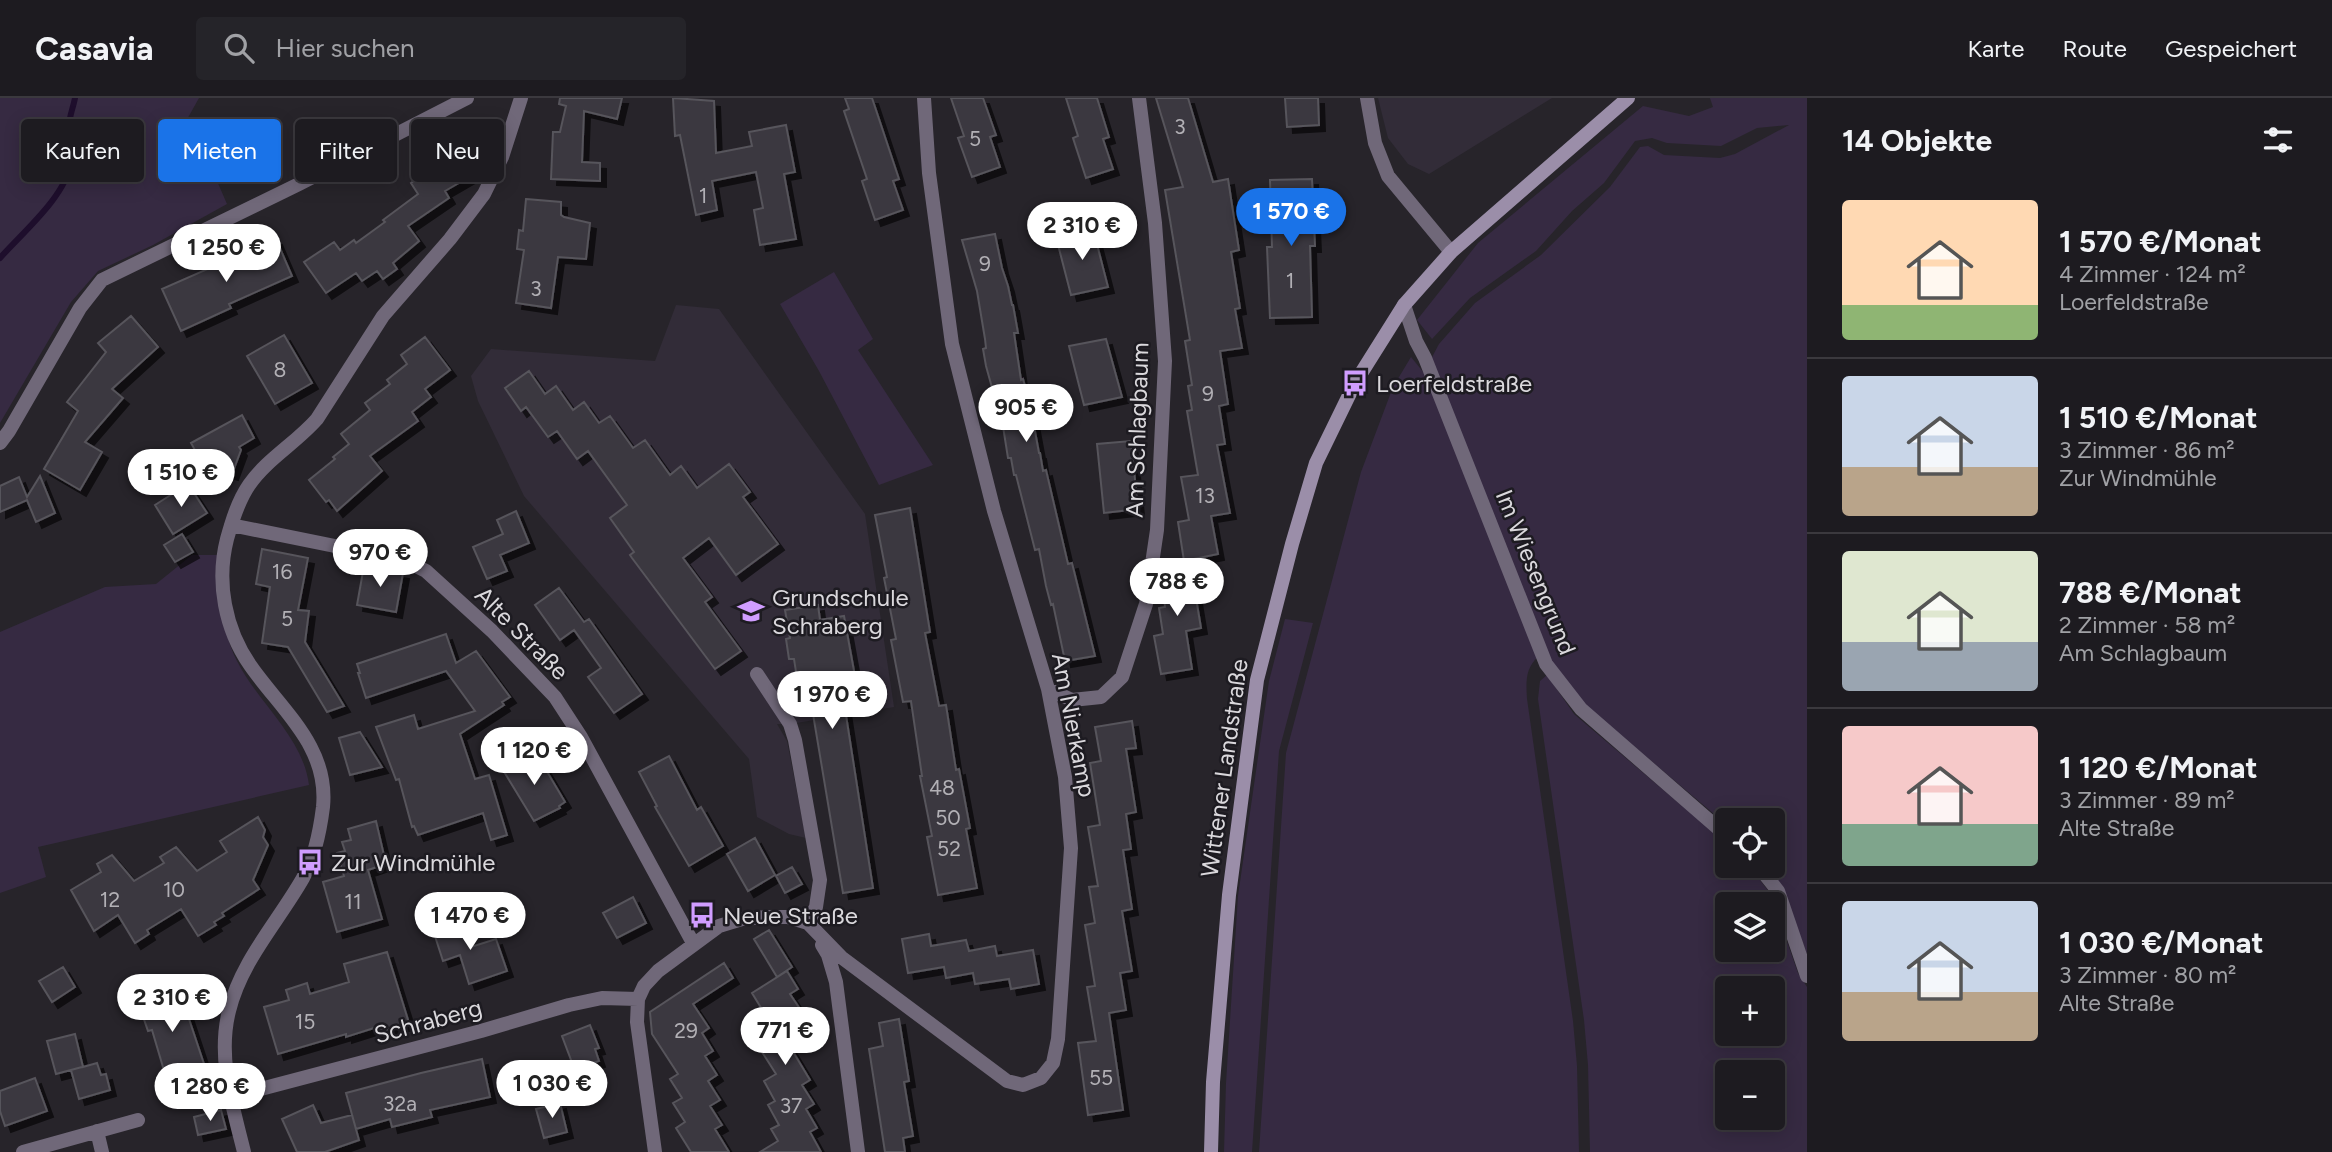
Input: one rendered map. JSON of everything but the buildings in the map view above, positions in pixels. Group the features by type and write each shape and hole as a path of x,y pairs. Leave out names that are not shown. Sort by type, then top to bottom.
{"main road":[{"name":"Wittener Landstraße","path":"1211,1152 1213,1082 1229,895 1257,680 1316,463 1355,383 1404,305 1451,252 1628,98"}],"street":[{"path":"0,443 80,308 102,280 467,98"},
{"path":"244,1152 230,1097 225,1055 228,1013 239,980 304,876 316,846 323,802 320,774 309,743 299,725 249,664 230,624 224,601 222,570 231,525 247,487 256,475 304,434 317,419 383,316 485,194 502,157 521,98"},
{"name":"Am Nierkamp","path":"808,923 841,957 1007,1081 1023,1085 1041,1077 1053,1063 1058,1040 1071,848 1065,777 1048,689 985,481 952,344 929,173 924,98"},
{"name":"Am Schlagbaum","path":"1048,689 1072,700 1101,697 1122,677 1146,604 1157,530 1165,361 1155,223 1139,98"},
{"path":"1367,98 1376,143 1388,176 1451,252"},
{"name":"Im Wiesengrund","path":"1404,305 1546,664 1581,709 1715,826"},
{"name":"Alte Straße","path":"231,525 404,559 426,571 482,622 555,697 581,737 693,943"},
{"path":"757,674 790,724 796,740 820,880 816,907 808,923"},
{"path":"1768,878 1779,891 1807,976"},
{"path":"654,1152 637,1022 638,999 644,986 693,943 719,926 743,919 788,917 808,923 828,955 836,982 858,1152"},
{"name":"Schraberg","path":"230,1097 569,1005 602,998 638,999"},
{"path":"23,1152 138,1120"},
{"path":"97,1131 102,1152"}],"shaded area":[{"path":"0,98 199,98 187,119 158,119 158,182 217,182 227,204 153,245 98,271 71,302 0,423"},
{"path":"1378,98 1552,98 1429,174 1408,164 1388,138"},
{"path":"1710,98 1807,98 1807,954 1785,892 1774,878 1785,878 1785,808 1715,808 1715,815 1585,705 1550,660 1431,359 1439,344 1475,303 1541,255 1610,187 1640,147 1648,146 1664,155 1720,158 1735,154 1789,125 1757,128 1721,146 1667,143 1652,138 1635,141 1604,183 1572,211 1536,251 1470,298 1432,339 1417,320 1478,243 1643,106 1689,116 1713,107"},
{"path":"834,272 873,339 858,350 933,465 879,485 780,304"},
{"name":"Grundschule Schraberg","path":"676,305 719,309 865,514 894,707 777,724 787,741 806,838 789,834 757,817 749,759 524,496 478,401 471,376 491,349 655,361"},
{"path":"1411,357 1424,373 1538,657 1529,671 1527,699 1573,1021 1579,1152 1259,1152 1286,753 1361,472 1393,387"},
{"path":"192,555 222,555 225,623 232,648 246,676 298,751 309,785 38,847 46,877 0,893 0,632 105,587 156,584"},
{"path":"1285,619 1313,623 1279,751 1252,1152 1224,1152 1238,896 1269,681"},
{"path":"1547,675 1574,714 1715,834 1715,878 1758,878 1769,892 1715,892 1715,962 1785,962 1785,936 1798,973 1807,987 1807,1152 1590,1152 1584,1020 1538,699 1540,681"}],"waterway":[{"path":"0,258 42,214 61,189 71,163 69,122 75,98"}],"place":[{"name":"Loerfeldstraße","path":"1355,383"},
{"name":"Grundschule Schraberg","path":"751,611"},
{"name":"Zur Windmühle","path":"310,862"},
{"name":"Neue Straße","path":"702,915"}]}
